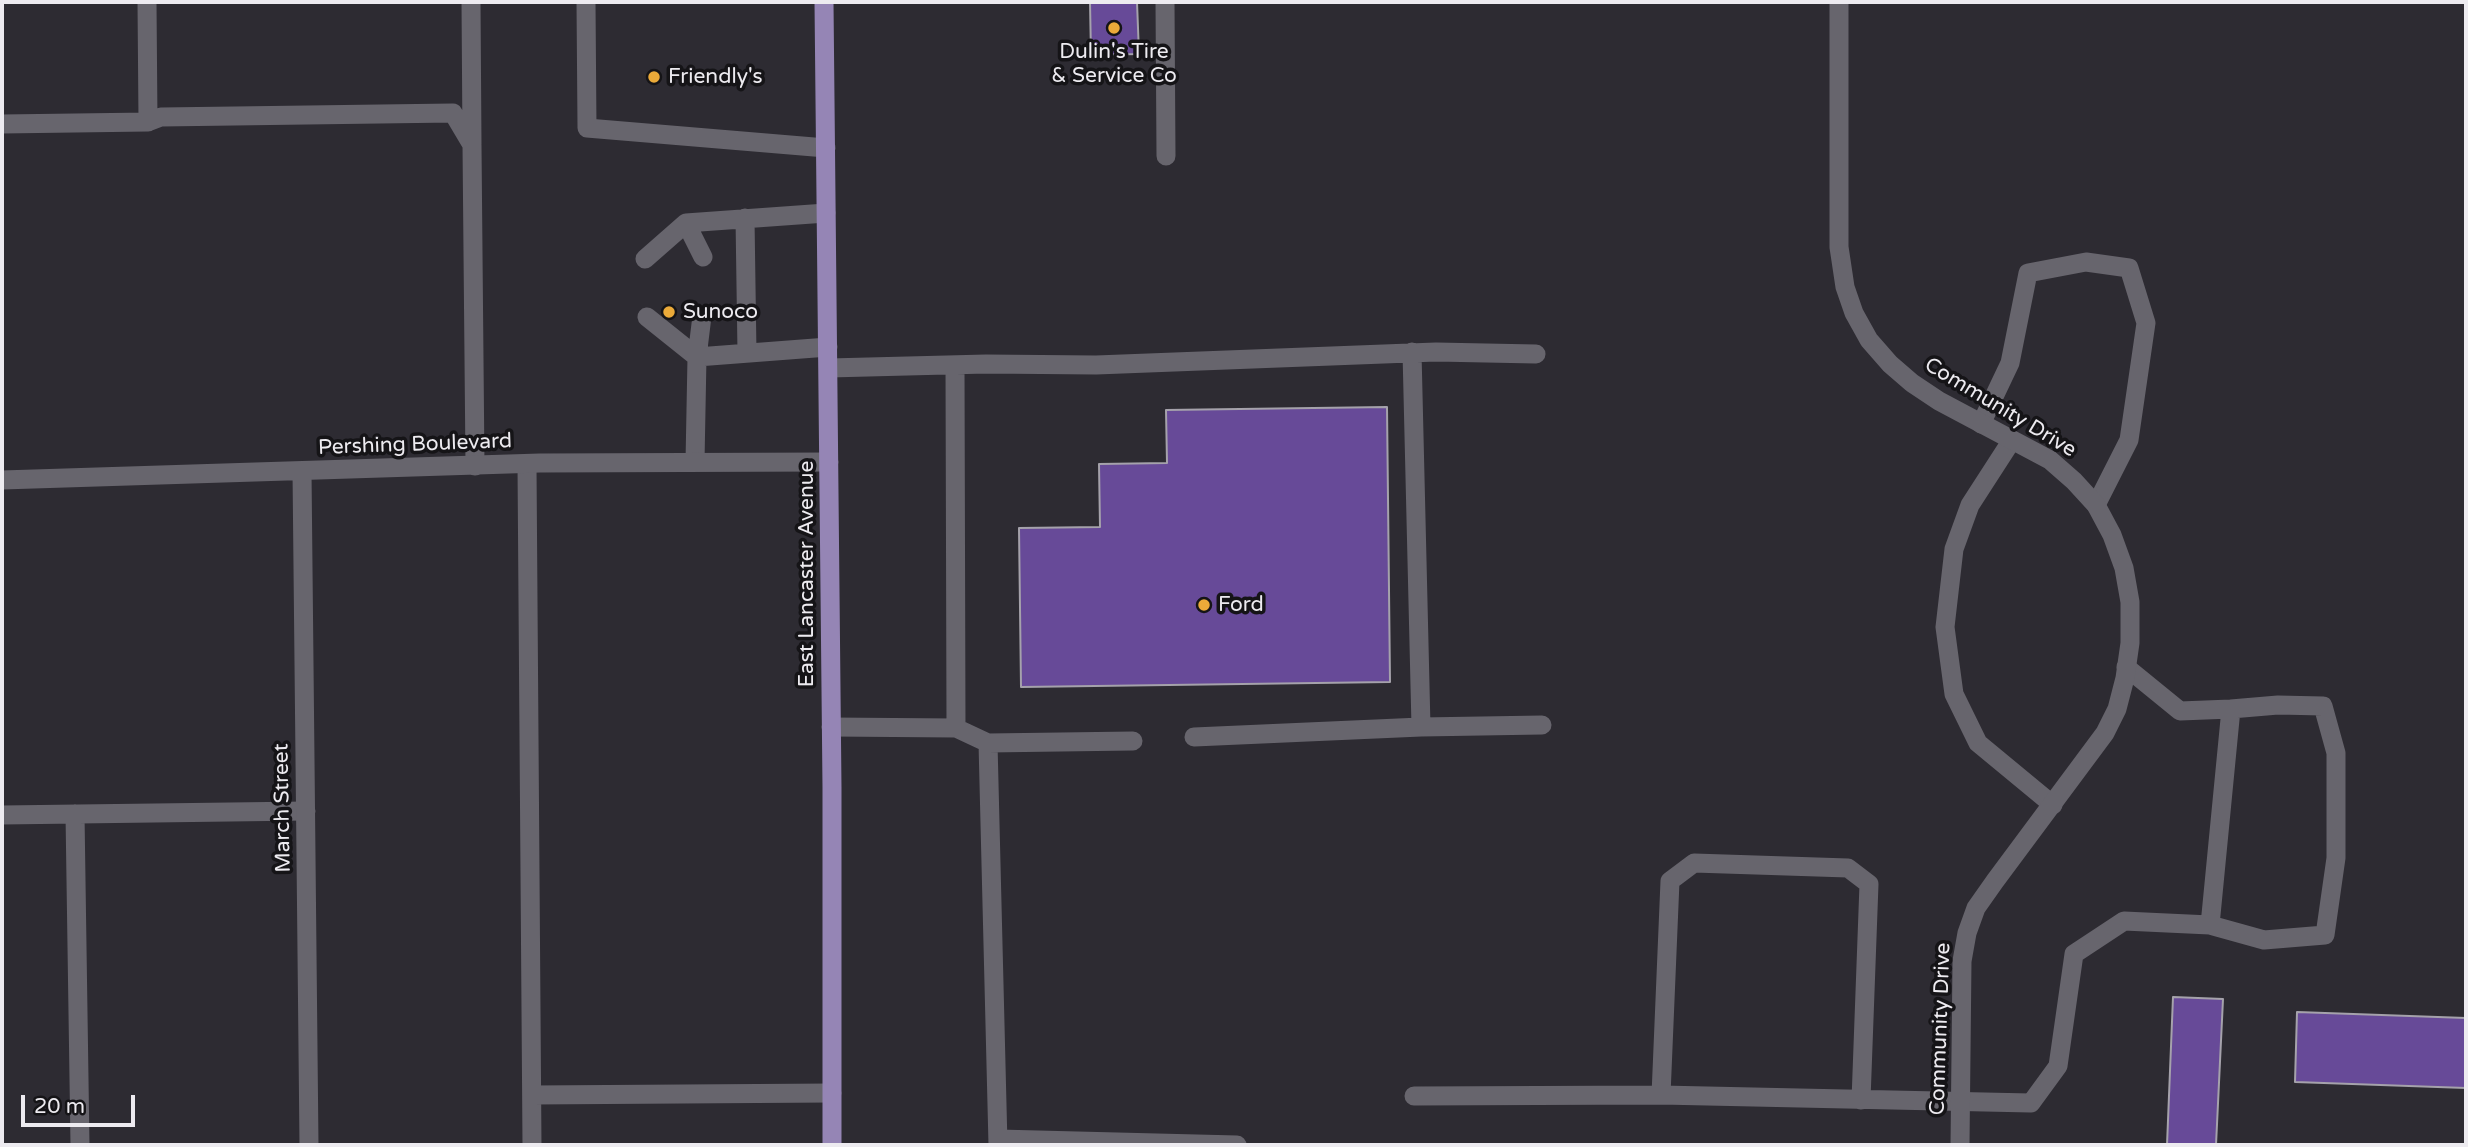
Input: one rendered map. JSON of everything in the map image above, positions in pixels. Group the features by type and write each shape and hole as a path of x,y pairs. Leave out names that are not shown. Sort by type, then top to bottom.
{"main road":[{"name":"East Lancaster Avenue","path":"824,2 832,1145"}],"street":[{"path":"146,2 148,122"},
{"path":"471,2 475,466"},
{"path":"586,2 587,128 826,148"},
{"path":"1166,2 1166,156"},
{"name":"Community Drive","path":"1839,2 1839,247 1845,286 1854,313 1869,340 1890,364 1912,383 1939,401 2050,460 2074,481 2096,505 2112,535 2124,568 2130,601 2130,643 2117,709 2105,733 1976,908 1967,933 1962,961 1960,1145"},
{"path":"2,124 148,122 161,117 453,113 472,145"},
{"path":"645,258 686,223 826,212"},
{"path":"745,218 747,353"},
{"path":"686,223 703,257"},
{"path":"1981,424 2010,363 2028,273 2086,262 2129,268 2146,323 2129,440 2096,505"},
{"path":"695,462 697,357 702,316"},
{"path":"648,317 697,357 828,347"},
{"path":"828,368 1096,365 1412,352 1536,354"},
{"path":"1412,352 1421,727"},
{"path":"955,365 956,728"},
{"path":"2012,440 1970,505 1954,549 1945,627 1954,694 1978,743 2053,805"},
{"name":"Pershing Boulevard","path":"2,480 527,464 829,462"},
{"path":"527,464 532,1145"},
{"name":"March Street","path":"302,471 309,1145"},
{"path":"1414,1096 1661,1095 2031,1103 2058,1066 2074,954 2124,921 2210,925 2264,940 2325,935 2336,858 2336,753 2323,706 2278,705 2180,711 2126,667"},
{"path":"2210,925 2231,709"},
{"path":"1195,737 1421,727 1542,725"},
{"path":"831,727 956,728 988,743 1133,741"},
{"path":"988,743 998,1142 1237,1145"},
{"path":"2,815 306,811"},
{"path":"75,814 80,1145"},
{"path":"1661,1095 1670,881 1694,863 1848,867 1869,884 1861,1100"},
{"path":"532,1095 832,1093"}],"building":[{"name":"Dulin's Tire & Service Co","path":"1090,2 1137,2 1139,54 1091,55"},
{"name":"Ford","path":"1387,407 1390,682 1021,687 1019,528 1100,527 1099,464 1167,463 1166,410"},
{"path":"2173,997 2223,999 2216,1145 2167,1145"},
{"path":"2297,1012 2466,1018 2466,1088 2295,1082"}],"place":[{"name":"Dulin's Tire & Service Co","path":"1114,28"},
{"name":"Friendly's","path":"654,77"},
{"name":"Sunoco","path":"669,312"},
{"name":"Ford","path":"1204,605"}]}
